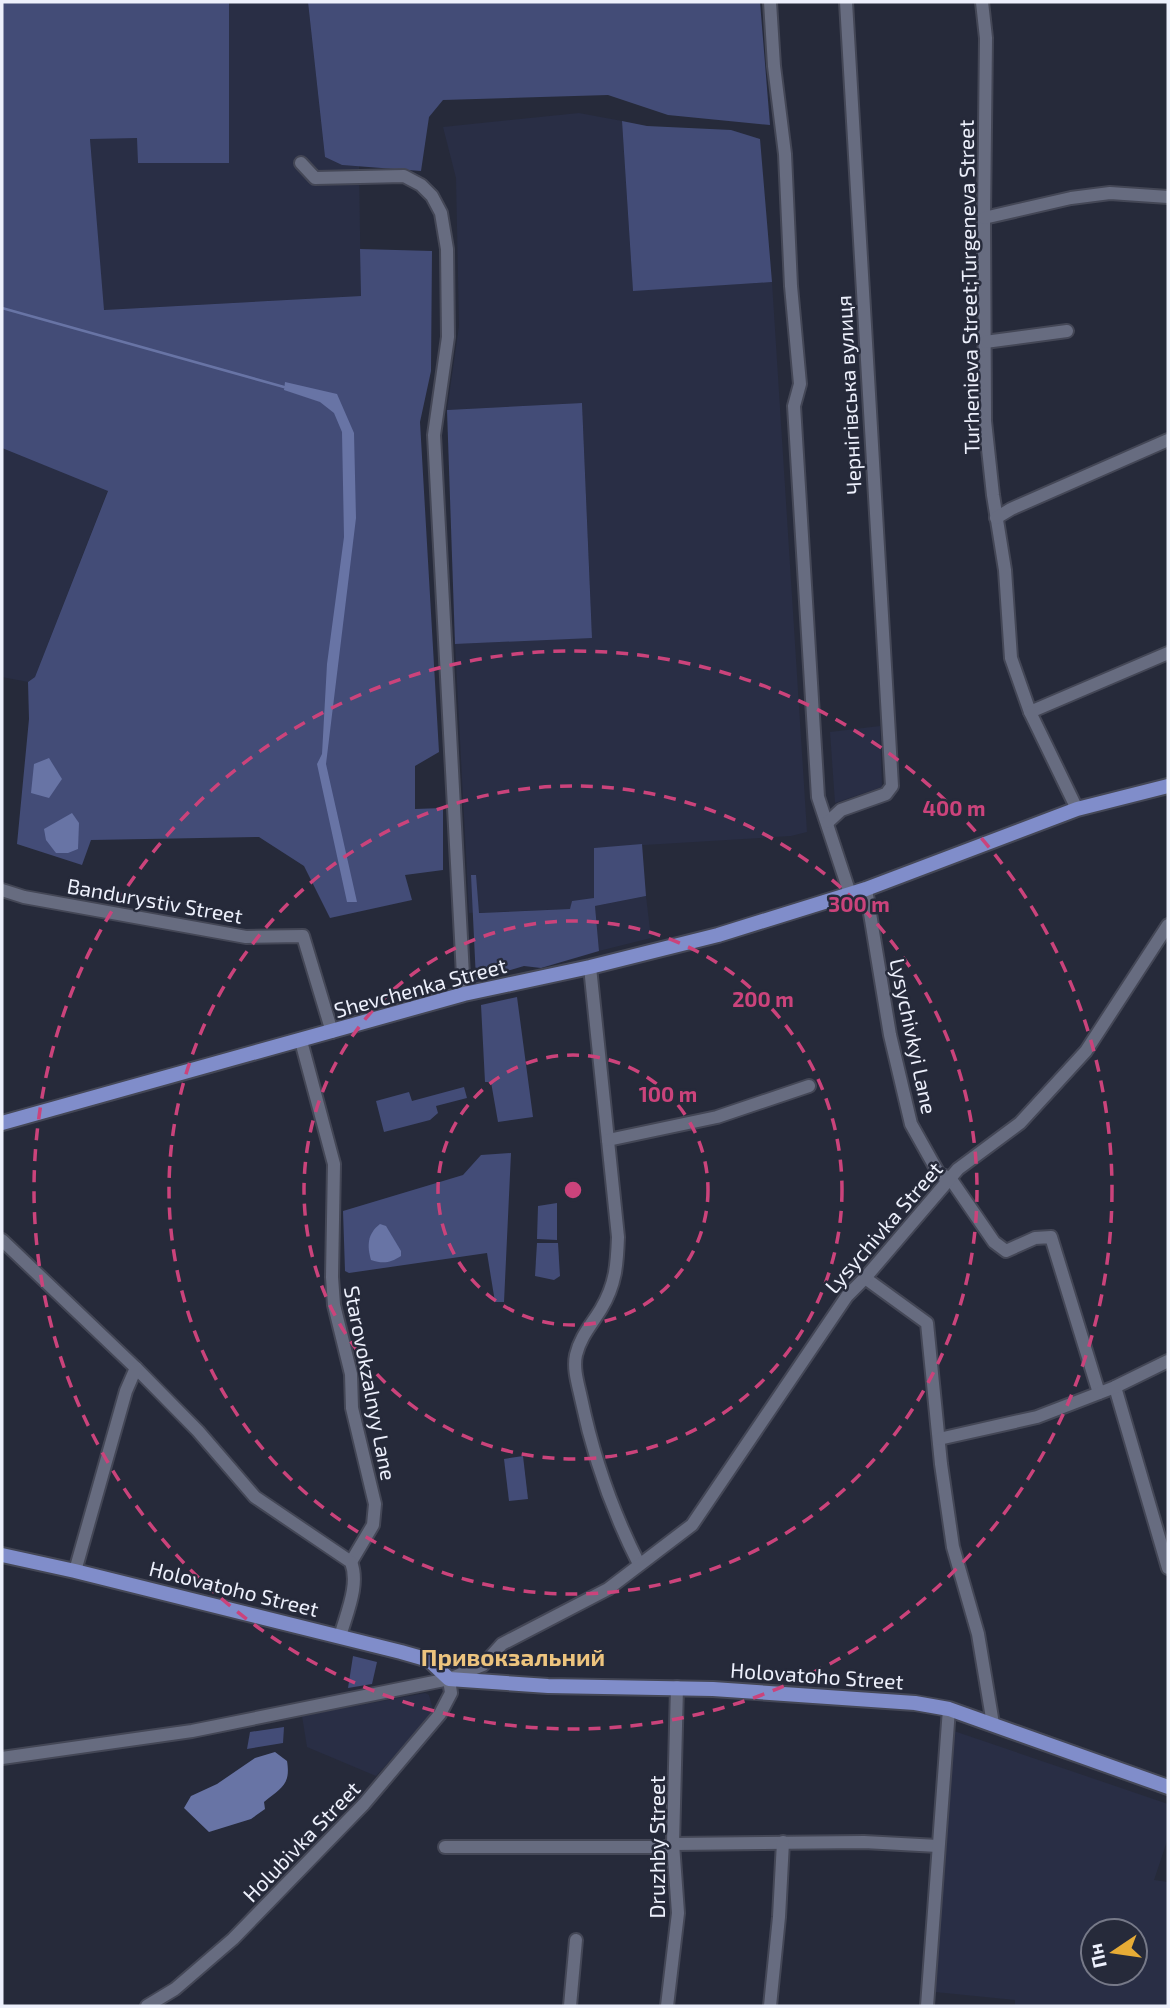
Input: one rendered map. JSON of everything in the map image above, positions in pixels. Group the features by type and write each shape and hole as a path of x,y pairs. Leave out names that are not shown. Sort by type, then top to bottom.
{"main road":[{"name":"Shevchenka Street","path":"2,1123 464,994 590,967 718,935 866,889 1077,809 1168,786"},
{"name":"Holovatoho Street","path":"2,1555 75,1570 429,1660 449,1679 548,1686 677,1687 915,1703 949,1709 1168,1787"}],"street":[{"path":"770,2 774,66 785,155 791,286 800,384 794,406 818,797 850,894"},
{"name":"Чернігівська вулиця","path":"828,822 841,810 886,794 892,786 846,2"},
{"name":"Turhenieva Street;Turgeneva Street","path":"982,2 986,38 985,421 1004,570 1011,658 1030,712 1077,809"},
{"path":"301,163 316,178 404,176 421,184 432,196 441,213 447,249 448,337 434,435 464,994"},
{"path":"984,218 1070,198 1110,193 1168,197"},
{"path":"985,342 1067,331"},
{"path":"996,518 1168,440"},
{"path":"1030,712 1168,653"},
{"name":"Lysychivkyi Lane","path":"866,889 890,1035 911,1124 939,1174 950,1178 994,1241 1006,1251 1035,1238 1051,1237 1099,1393"},
{"name":"Bandurystiv Street","path":"2,890 24,897 246,937 303,936 332,1032"},
{"name":"Lysychivka Street","path":"449,1679 483,1665 502,1644 608,1589 692,1525 847,1296 958,1169 1020,1123 1086,1052 1168,925"},
{"path":"590,967 618,1237 616,1275 603,1306 580,1341 575,1358 589,1437 620,1527 639,1564"},
{"name":"Starovokzalnyy Lane","path":"300,1041 334,1164 334,1304 351,1374 352,1408 375,1504 373,1525 351,1562"},
{"path":"608,1140 718,1117 809,1086"},
{"path":"2,1240 136,1368 198,1431 255,1497 351,1562 355,1572 354,1584 340,1637"},
{"path":"865,1278 927,1323 953,1547 978,1634 992,1724"},
{"path":"939,1439 1038,1417 1115,1387 1168,1361"},
{"path":"75,1570 126,1391 136,1368"},
{"path":"1115,1387 1168,1568"},
{"name":"Holovatoho Street","path":"2,1758 192,1731 449,1679"},
{"name":"Holubivka Street","path":"147,2006 175,1989 233,1940 364,1804 440,1714 450,1693 449,1679"},
{"name":"Druzhby Street","path":"667,2006 678,1913 673,1845 677,1687"},
{"path":"927,2006 949,1709"},
{"path":"445,1847 783,1842 938,1846"},
{"path":"770,2006 783,1842"},
{"path":"570,2006 576,1940"}],"shaded area":[{"path":"2,2 229,2 229,163 138,163 137,138 90,139 104,310 361,296 360,249 432,251 431,371 420,422 439,752 415,766 415,809 443,808 443,870 405,875 412,900 330,918 304,866 259,837 91,840 82,865 17,844 29,719 28,682 35,677 108,491 2,448"},
{"path":"229,2 308,2 325,157 342,165 359,166 361,296 103,310 90,138 138,138 138,163 229,163"},
{"path":"308,2 760,2 770,125 668,115 608,95 443,100 429,117 421,171 342,165 325,157"},
{"path":"579,113 622,121 633,290 772,282 807,832 791,836 595,848 594,899 572,901 571,909 469,913 455,644 592,637 582,403 447,410 459,326 456,178 443,127"},
{"path":"622,121 647,126 731,130 760,139 772,282 633,291"},
{"path":"285,382 337,394 354,433 356,518 326,764 357,902 347,902 317,764 322,754 327,664 344,537 342,432 334,413 320,402 284,390"},
{"path":"582,403 592,638 455,644 447,410"},
{"path":"2,448 108,490 35,677 28,682 2,677"},
{"path":"880,726 882,787 835,803 830,732"},
{"path":"49,758 62,779 49,798 31,793 34,764"},
{"path":"72,813 79,823 78,849 68,853 56,853 46,840 44,829"},
{"path":"642,844 646,896 595,906 599,951 541,968 524,966 476,980 471,875 476,875 479,913 570,909 572,901 594,898 594,848"},
{"path":"646,896 651,938 599,951 595,906"},
{"path":"517,997 533,1117 498,1122 491,1082 485,1082 481,1005"},
{"path":"464,1087 467,1098 436,1106 438,1113 430,1120 384,1132 376,1101 409,1092 412,1101"},
{"path":"511,1153 504,1302 495,1302 487,1253 349,1273 345,1271 343,1211 463,1175 481,1155"},
{"path":"557,1203 557,1240 537,1239 538,1206"},
{"path":"380,1224 386,1226 401,1251 401,1256 390,1261 371,1260 369,1240"},
{"path":"537,1243 558,1243 560,1276 554,1280 535,1276"},
{"path":"523,1456 528,1499 509,1501 504,1459"},
{"path":"353,1656 377,1662 372,1684 348,1688"},
{"path":"425,1693 429,1695 433,1710 429,1718 376,1776 307,1747 302,1716"},
{"path":"284,1727 283,1743 247,1749 250,1732"},
{"path":"954,1731 1168,1804 1168,1838 1154,1880 1168,1882 1167,2006 1015,2006 1015,2000 935,1992"},
{"path":"275,1752 287,1761 286,1781 264,1802 265,1809 251,1819 209,1832 184,1808 191,1796 217,1784 255,1758"}],"waterway":[{"path":"2,308 284,387"}],"district":[{"name":"Привокзальний","path":"513,1656"}]}
